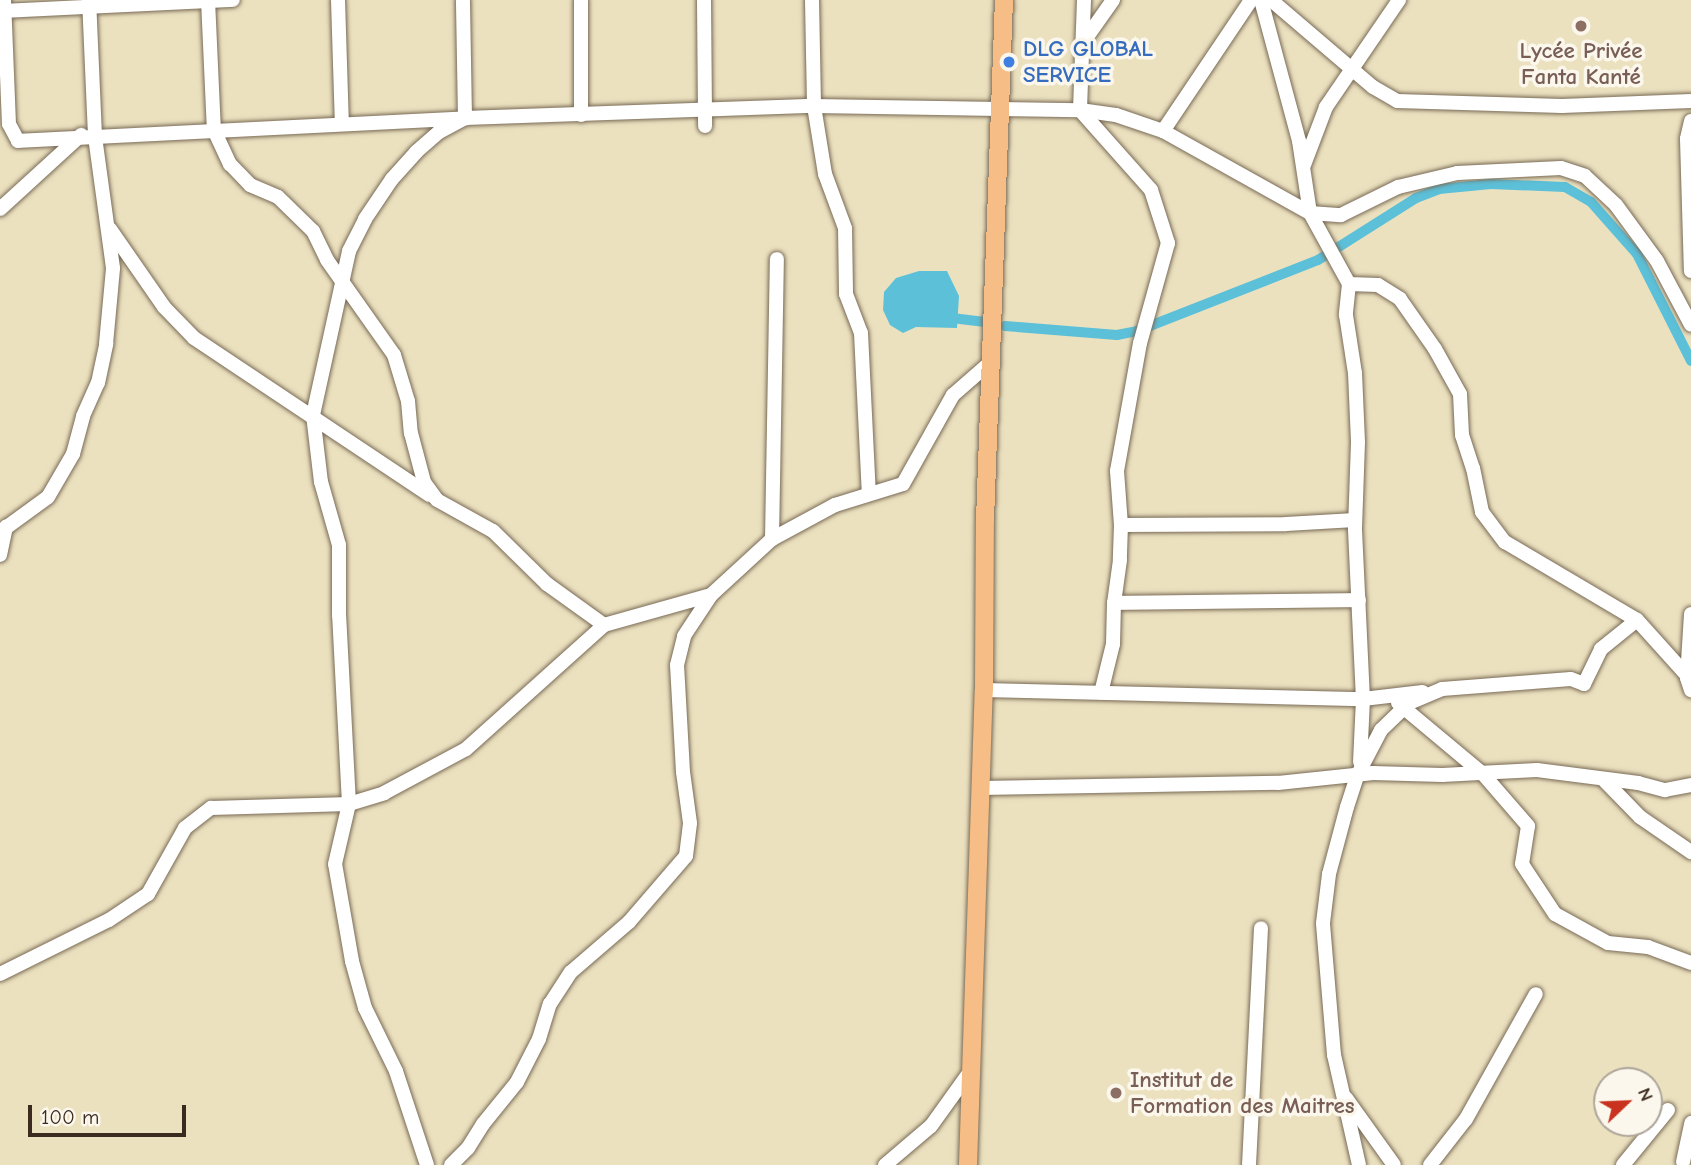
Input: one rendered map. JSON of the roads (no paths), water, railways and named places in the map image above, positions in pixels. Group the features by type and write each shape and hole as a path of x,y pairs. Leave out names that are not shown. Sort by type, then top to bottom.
{"main road":[{"path":"968,1165 984,691 985,520 1004,0"}],"street":[{"path":"233,0 4,5 9,124 14,136 18,141 465,118 814,106 1080,110 1116,115 1163,131 1310,213 1342,215 1398,187 1457,173 1562,168 1585,176 1616,205 1657,261 1691,325"},
{"path":"338,0 342,124"},
{"path":"463,0 465,118"},
{"path":"581,115 582,0"},
{"path":"704,0 705,127"},
{"path":"812,0 814,106 825,174 845,228 846,294 860,333 869,494"},
{"path":"1084,0 1080,110 1152,190 1168,243 1140,343 1117,471 1121,525 1113,644 1101,693"},
{"path":"1081,46 1113,0"},
{"path":"1163,131 1251,0"},
{"path":"1261,0 1303,167 1310,213 1324,244 1349,284 1346,315 1355,373 1358,442 1355,520 1363,699 1358,774"},
{"path":"1271,0 1352,69 1397,101 1562,106 1691,101"},
{"path":"1303,167 1326,107 1399,0"},
{"path":"208,1 214,130 230,164 250,185 278,197 313,231 327,260 394,355 408,401 411,433 424,482 436,500"},
{"path":"0,555 3,529 48,497 73,454 83,416 98,383 106,344 113,268 108,225 88,136 89,4"},
{"path":"427,1165 396,1071 365,1008 352,961 335,864 349,804 339,615 339,545 321,482 313,415 349,251 365,219 392,179 439,132 465,118"},
{"path":"1691,121 1687,139 1691,271"},
{"path":"0,209 88,136"},
{"path":"108,225 164,307 194,338 313,415 365,454 436,500 493,531 571,605 604,625"},
{"path":"772,539 778,260"},
{"path":"1349,284 1378,285 1400,299 1435,349 1460,394 1462,435 1474,468 1482,512 1505,542 1637,620 1690,683"},
{"path":"451,1165 468,1148 482,1124 517,1082 539,1039 550,1004 571,972 629,922 686,856 690,823 683,772 677,665 684,636 711,595 772,539 835,505 903,484 953,395 992,361"},
{"path":"1121,525 1286,524 1355,520"},
{"path":"0,974 109,920 148,894 185,828 211,808 349,804 384,793 466,750 604,625 711,595"},
{"path":"1114,603 1359,600"},
{"path":"1690,683 1691,614"},
{"path":"984,691 1363,699 1443,689 1572,679 1584,684 1601,649 1637,620"},
{"path":"1359,1165 1334,1055 1323,923 1329,874 1358,774 1381,730 1405,707 1443,689"},
{"path":"1387,697 1405,707 1483,774 1528,826 1522,864 1555,914 1608,943 1648,947 1691,963 1691,953"},
{"path":"981,788 1278,782 1358,774 1483,774 1537,770 1605,781 1638,783 1665,790 1691,785"},
{"path":"1605,781 1640,817 1691,852"},
{"path":"1249,1165 1261,928"},
{"path":"1430,1165 1466,1118 1535,993"},
{"path":"885,1165 931,1126 972,1069"},
{"path":"1343,1094 1394,1165"},
{"path":"1623,1165 1668,1110"},
{"path":"1683,1163 1691,1123"}],"water":[{"path":"919,271 947,271 959,296 957,328 916,327 903,333 890,325 883,310 884,292 896,278"}],"waterway":[{"path":"1005,326 1117,335 1137,331 1318,260 1416,198 1439,189 1491,184 1565,187 1591,202 1637,254 1691,361"},
{"path":"952,318 983,322"}],"place":[{"name":"Lycée Privée Fanta Kanté","path":"1581,26"},
{"name":"DLG GLOBAL SERVICE","path":"1009,62"},
{"name":"Institut de Formation des Maitres","path":"1116,1093"}]}
